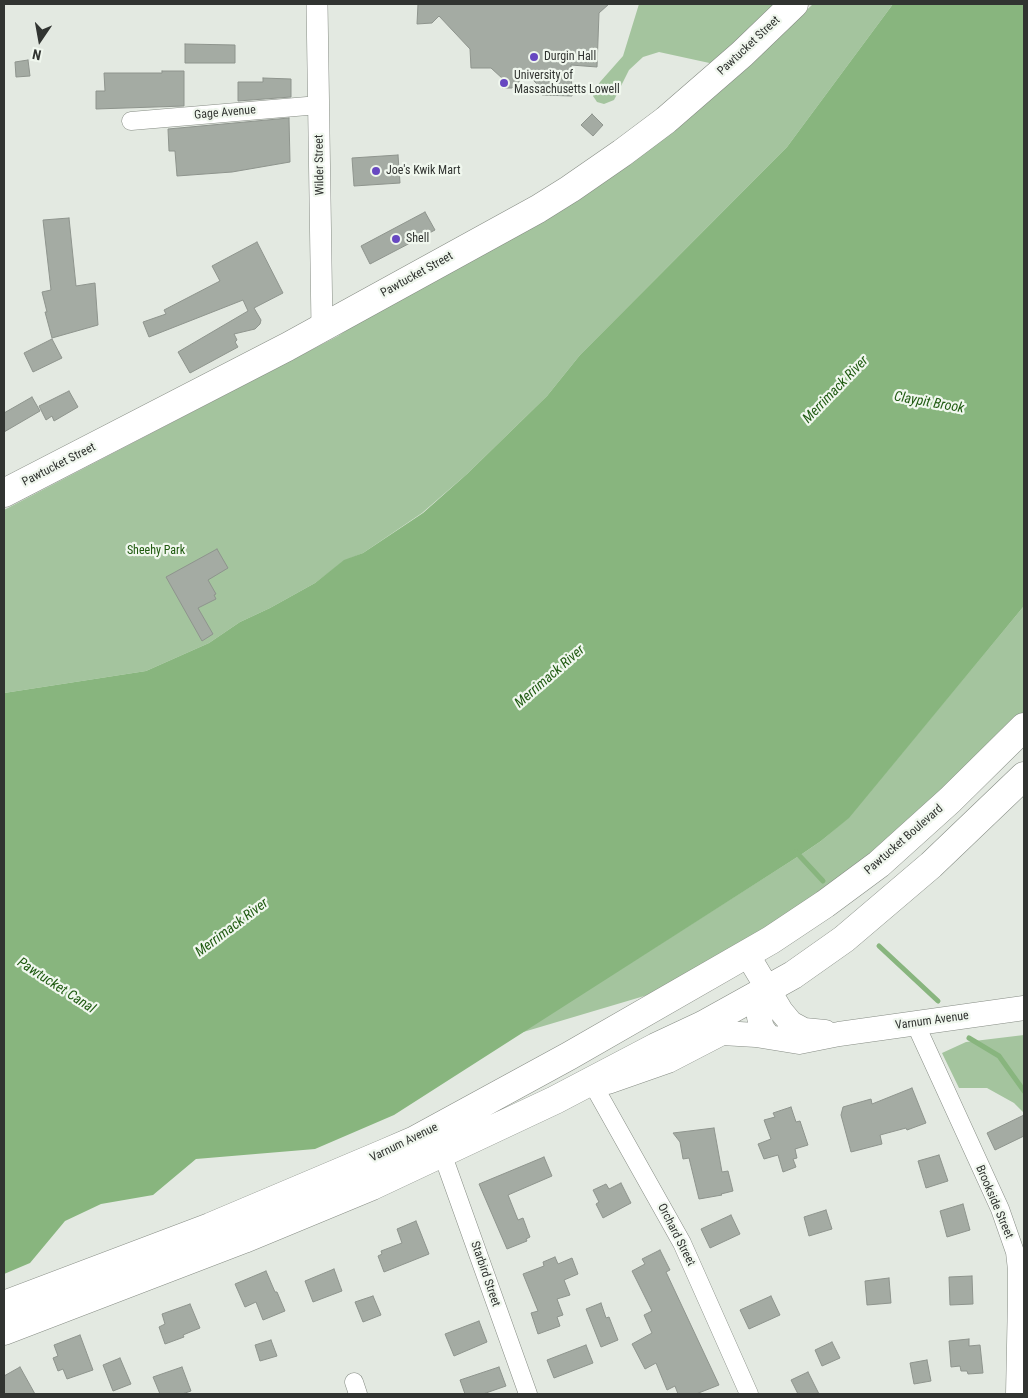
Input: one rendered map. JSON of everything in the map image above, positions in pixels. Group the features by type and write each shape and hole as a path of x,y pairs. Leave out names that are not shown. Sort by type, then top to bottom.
{"main road":[{"name":"Pawtucket Street","path":"4,494 287,347 538,209 576,186 622,153 703,88 794,4"},
{"name":"Pawtucket Boulevard","path":"747,954 771,940 879,864 950,800 1024,727"},
{"path":"769,1037 762,1028 759,1017 759,1007 767,988 793,975 844,939 931,865 1024,776"},
{"name":"Varnum Avenue","path":"4,1305 210,1227 415,1140 747,954 791,1023 804,1030 839,1034"},
{"name":"Varnum Avenue","path":"4,1331 287,1222 372,1186 704,1025 767,988"},
{"name":"Varnum Avenue","path":"591,1081 609,1082 668,1061 722,1034 736,1033 799,1042 839,1034 1024,1008"}],"street":[{"name":"Wilder Street","path":"317,4 322,327"},
{"name":"Gage Avenue","path":"131,121 319,105"},
{"name":"Brookside Street","path":"915,1023 1000,1209 1015,1252 1017,1279 1015,1394"},
{"name":"Orchard Street","path":"591,1081 682,1243 749,1394"},
{"name":"Starbird Street","path":"442,1152 528,1394"}],"green space":[{"path":"639,4 779,4 714,64 659,52 643,57 629,70 614,100 604,104 597,102 593,96 600,82 623,56"},
{"name":"Sheehy Park","path":"813,4 893,4 787,147 580,355 547,396 467,474 422,513 363,553 344,561 315,583 240,622 209,643 146,671 4,693 4,510 338,336 776,39"},
{"path":"1024,606 1024,713 982,756 859,867 736,946 651,994 520,1033 821,841 848,818"},
{"path":"1024,1035 1024,1113 1014,1103 987,1088 959,1088 942,1053 966,1042"}],"water":[{"path":"893,4 1024,4 1024,606 849,818 802,854 394,1115 315,1149 196,1159 153,1195 101,1204 65,1221 30,1263 4,1274 4,693 146,671 209,643 240,622 315,583 344,560 363,553 423,513 467,474 547,396 580,355 787,147"}],"building":[{"name":"Durgin Hall","path":"418,4 609,4 599,13 597,67 571,65 572,96 542,95 542,89 527,74 512,88 502,88 503,79 491,68 471,68 470,49 439,16 432,23 417,24"},
{"path":"185,44 235,45 235,63 185,63"},
{"path":"28,60 30,76 16,77 15,62"},
{"path":"162,71 184,71 184,106 96,109 96,91 105,91 104,73 162,73"},
{"path":"263,78 291,79 291,97 238,101 238,82 263,82"},
{"path":"592,114 603,125 593,136 581,125"},
{"path":"289,118 290,162 232,172 177,176 175,151 169,151 168,129"},
{"name":"Joe's Kwik Mart","path":"398,155 400,183 354,186 352,158"},
{"name":"Shell","path":"425,212 435,230 370,264 361,246"},
{"path":"69,218 76,286 95,283 98,325 52,338 42,292 51,290 43,220"},
{"path":"257,242 283,293 254,308 261,320 260,324 255,329 234,334 238,347 190,373 178,352 248,311 243,300 149,337 143,322 166,314 164,310 220,281 212,266"},
{"path":"52,339 62,358 33,372 24,353"},
{"path":"69,391 78,407 54,421 52,416 46,420 39,406"},
{"path":"32,397 40,411 4,432 4,413"},
{"path":"217,549 228,568 208,580 216,594 214,595 216,599 198,608 213,634 202,641 166,577"},
{"path":"912,1088 926,1123 907,1130 906,1128 880,1135 882,1144 851,1152 841,1115 843,1107 871,1099 872,1104"},
{"path":"791,1107 796,1122 800,1121 808,1145 795,1149 797,1158 793,1159 796,1167 783,1172 778,1155 764,1159 758,1144 771,1139 764,1120 775,1117 773,1113"},
{"path":"1024,1115 1024,1136 995,1150 987,1133"},
{"path":"714,1128 722,1172 728,1171 733,1191 699,1199 689,1158 683,1159 680,1142 673,1133"},
{"path":"939,1155 948,1181 926,1188 918,1161"},
{"path":"544,1157 552,1176 508,1195 518,1220 523,1218 530,1237 526,1239 527,1241 507,1249 479,1184"},
{"path":"621,1183 631,1203 603,1218 596,1204 599,1202 593,1190 606,1184 609,1189"},
{"path":"963,1204 970,1230 947,1237 940,1211"},
{"path":"826,1210 832,1229 809,1236 804,1217"},
{"path":"731,1215 740,1234 710,1248 701,1229"},
{"path":"416,1221 429,1254 384,1272 378,1256 382,1254 381,1251 402,1243 397,1229"},
{"path":"660,1250 670,1270 666,1272 719,1385 696,1394 678,1394 675,1386 667,1390 656,1363 645,1369 632,1344 652,1333 644,1315 652,1311 632,1271 645,1264 642,1259"},
{"path":"555,1257 558,1264 572,1258 578,1274 564,1280 570,1295 557,1299 563,1315 557,1317 560,1326 538,1334 531,1313 538,1311 523,1274 544,1266 543,1262"},
{"path":"334,1269 342,1291 313,1302 305,1281"},
{"path":"266,1271 285,1311 263,1320 256,1302 245,1307 235,1284"},
{"path":"972,1276 973,1304 950,1305 949,1277"},
{"path":"889,1278 891,1303 867,1305 865,1281"},
{"path":"373,1296 381,1315 363,1322 355,1302"},
{"path":"771,1296 780,1315 749,1329 740,1310"},
{"path":"601,1303 606,1318 609,1317 618,1340 601,1347 586,1309"},
{"path":"190,1304 200,1328 183,1335 184,1337 165,1344 159,1327 165,1324 162,1314"},
{"path":"479,1321 487,1342 454,1356 445,1334"},
{"path":"80,1335 93,1370 67,1379 63,1369 58,1371 53,1358 58,1356 54,1345"},
{"path":"969,1339 969,1346 980,1345 983,1373 968,1374 967,1371 961,1371 960,1366 951,1367 949,1341"},
{"path":"271,1340 277,1356 260,1361 255,1345"},
{"path":"832,1342 840,1358 822,1366 815,1350"},
{"path":"586,1345 593,1363 554,1378 547,1360"},
{"path":"120,1358 131,1384 113,1391 103,1365"},
{"path":"927,1360 931,1381 914,1384 910,1363"},
{"path":"20,1367 35,1394 4,1394 4,1376"},
{"path":"182,1367 191,1391 182,1394 160,1394 153,1377"},
{"path":"499,1367 506,1386 483,1394 465,1394 460,1380"},
{"path":"808,1372 819,1394 798,1394 791,1380"}],"waterway":[{"path":"796,852 823,881"},
{"path":"879,946 938,1001"},
{"path":"969,1038 999,1056 1024,1091"}],"place":[{"name":"Durgin Hall","path":"534,57"},
{"name":"University of Massachusetts Lowell","path":"504,83"},
{"name":"Joe's Kwik Mart","path":"376,171"},
{"name":"Shell","path":"396,239"}],"water label":[{"name":"Merrimack River","path":"836,390"},
{"name":"Claypit Brook","path":"929,403"},
{"name":"Merrimack River","path":"550,677"},
{"name":"Merrimack River","path":"232,928"},
{"name":"Pawtucket Canal","path":"56,986"}]}
